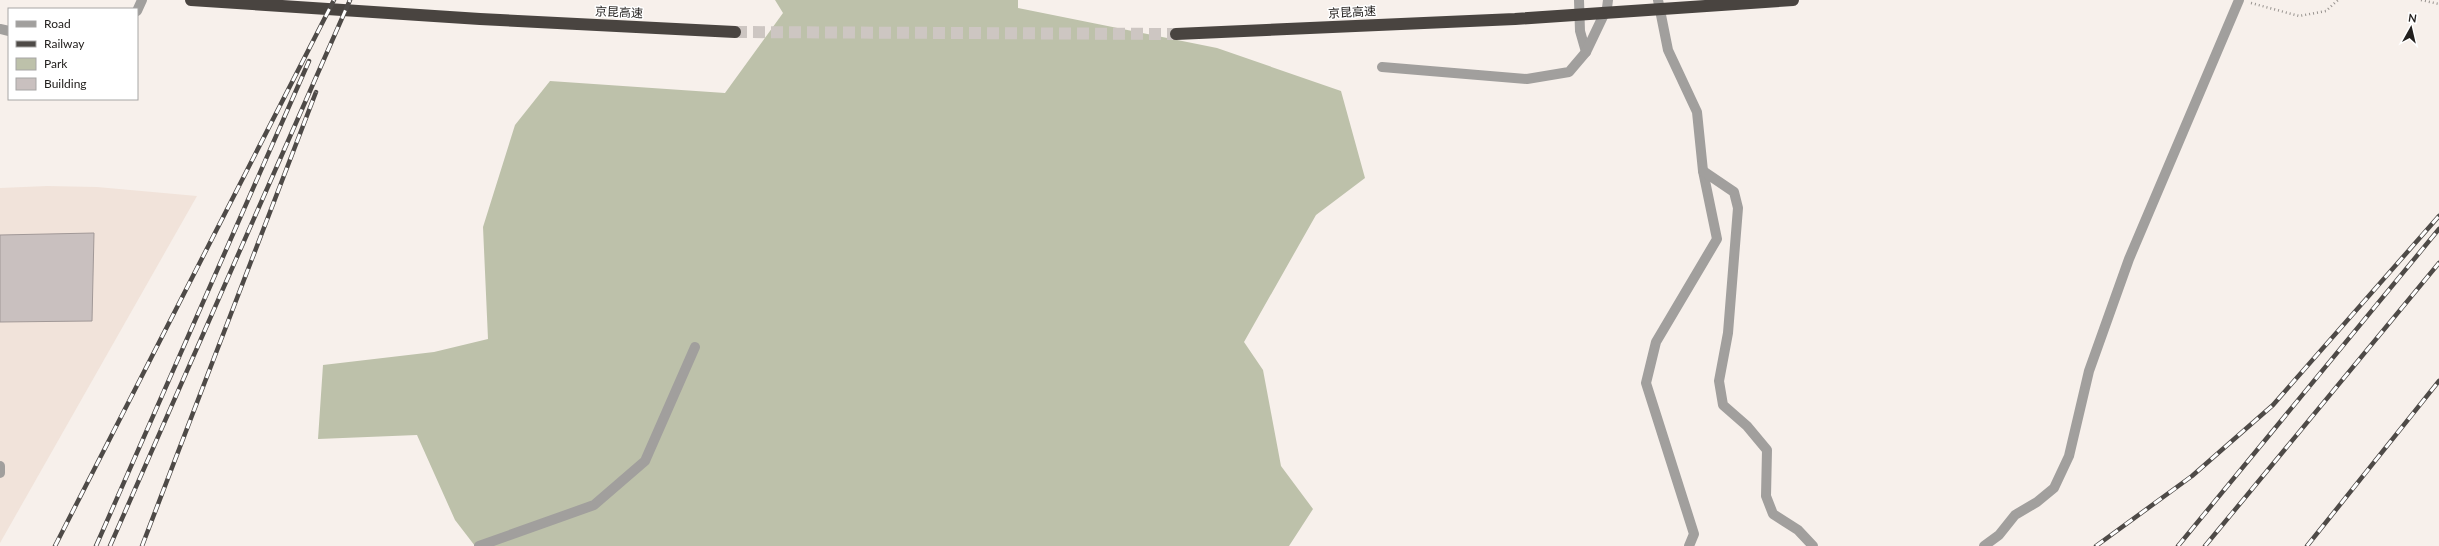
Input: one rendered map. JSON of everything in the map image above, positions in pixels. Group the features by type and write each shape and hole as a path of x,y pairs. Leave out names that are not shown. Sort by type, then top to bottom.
{"highway":[{"name":"京昆高速","path":"191,0 480,19 735,32"},
{"name":"京昆高速","path":"1176,34 1515,18 1793,0"}],"street":[{"path":"1579,0 1580,31 1586,52"},
{"path":"1382,67 1527,79 1568,72 1586,52 1607,8 1608,0"},
{"path":"1658,0 1668,50 1697,112 1703,171 1717,238 1656,342 1646,383 1694,534 1689,546"},
{"path":"1984,546 1999,535 2015,515 2037,502 2054,488 2069,456 2089,371 2129,259 2243,1"},
{"path":"1703,171 1734,192 1738,208 1728,334 1719,381 1723,405 1747,426 1767,450 1766,496 1773,514 1798,530 1813,546"},
{"path":"479,546 594,505 645,461 695,347"},
{"path":"0,466 0,473"}],"path":[{"path":"2243,1 2299,16 2326,11 2338,0"},
{"path":"2421,0 2439,4"}],"shaded area":[{"path":"47,186 97,187 197,196 0,543 0,188"}],"green space":[{"path":"775,0 1018,0 1018,8 1217,48 1341,91 1365,178 1316,215 1244,342 1263,370 1281,466 1313,509 1289,546 475,546 455,520 417,435 318,439 323,365 434,352 488,339 483,227 515,125 550,81 725,93 783,13"}],"building":[{"path":"94,233 92,321 0,322 0,235"}],"tunnel":[{"path":"735,32 1176,34"}],"railway":[{"path":"55,546 334,0"},
{"path":"110,546 350,0"},
{"path":"96,546 309,61"},
{"path":"142,546 316,92"},
{"path":"2096,546 2192,476 2273,405 2439,216"},
{"path":"2178,546 2439,229"},
{"path":"2205,546 2439,263"},
{"path":"2307,546 2439,381"}]}
